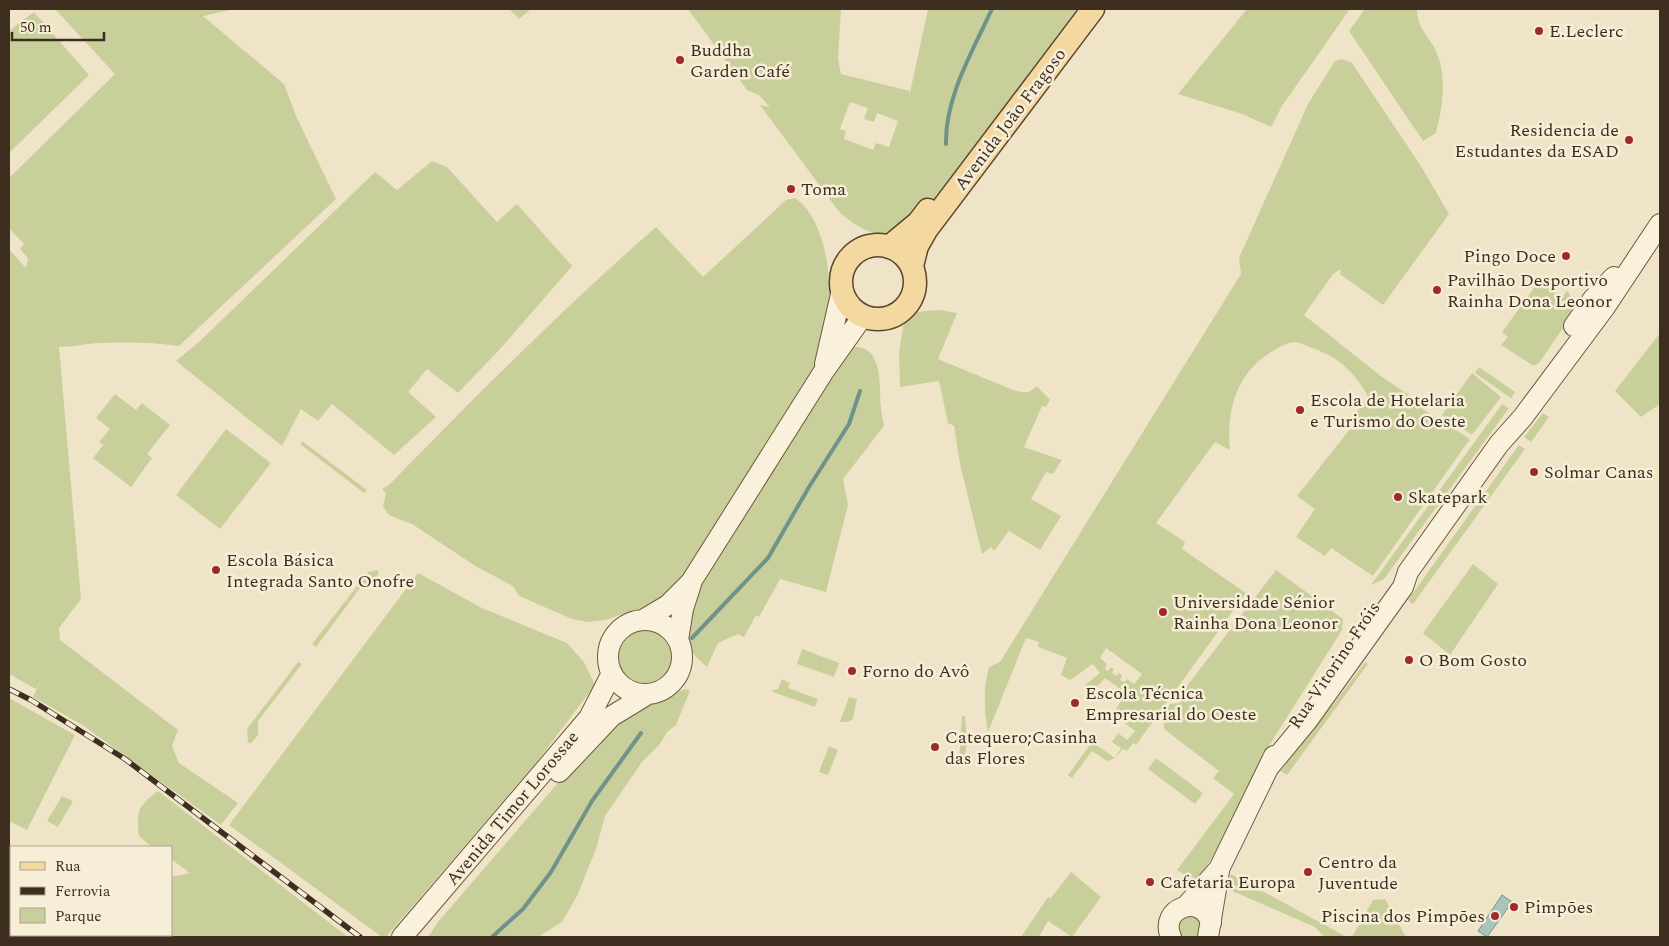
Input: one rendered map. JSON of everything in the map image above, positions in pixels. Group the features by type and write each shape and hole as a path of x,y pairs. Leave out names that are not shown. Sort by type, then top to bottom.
{"main road":[{"name":"Avenida João Fragoso","path":"889,247 918,223 1078,9"},
{"name":"Avenida João Fragoso","path":"912,266 917,246 926,230 1093,9"},
{"name":"Rua Vitorino Fróis","path":"1170,937 1168,927 1170,918 1176,910 1186,906 1219,869 1269,767 1309,697 1373,615 1394,581 1408,572 1499,444 1515,412 1538,388 1660,223"},
{"path":"824,371 842,290 842,272 851,257 873,245 889,247 906,257 912,266 916,283 914,291 904,309 896,315 883,320 863,316 853,310 846,301 842,290"},
{"path":"691,582 683,609 678,640 682,661 677,675 668,686 648,694 634,692 623,686 612,673 609,652 613,639 623,628 642,620 668,605 691,582 824,371 863,316"},
{"path":"642,620 663,625 678,640"},
{"name":"Avenida Timor Lorossae","path":"402,937 589,718 612,673"},
{"name":"Avenida Timor Lorossae","path":"419,937 554,778 612,716 648,694"},
{"name":"Rua Vitorino Fróis","path":"1209,930 1219,869"},
{"name":"Rua Vitorino Fróis","path":"1186,906 1197,907 1203,910 1209,930"}],"green space":[{"path":"55,9 235,9 203,16 284,84 296,116 336,199 179,346 118,342 59,347 81,599 59,628 60,640 178,730 172,746 179,763 238,803 221,825 81,724 33,697 41,680 36,689 9,674 9,249 26,268 28,258 20,249 24,244 9,228 9,178 115,74"},
{"path":"509,9 531,9 519,19"},
{"path":"688,9 841,9 838,59 841,74 910,91 908,102 928,9 1078,9 930,207 906,225 886,233 866,230 840,213 760,105 770,107 759,95 747,90","holes":["850,102 868,108 864,119 874,122 877,113 898,121 889,147 876,143 873,150 844,139 846,131 840,129"]},
{"path":"1247,9 1350,9 1282,106 1271,127 1242,114 1178,94"},
{"path":"1365,9 1417,9 1420,26 1434,47 1443,79 1441,112 1436,133 1423,141 1349,31"},
{"path":"34,12 89,75 9,153 9,31"},
{"path":"1342,59 1352,63 1419,163 1449,214 1383,305 1340,274 1341,269 1333,274 1304,315 1382,377 1423,404 1421,408 1470,439 1373,576 1331,548 1325,556 1296,537 1315,509 1297,496 1358,419 1355,415 1368,396 1345,366 1330,356 1301,343 1285,344 1261,360 1251,370 1236,393 1230,421 1230,450 1215,442 1156,523 1185,542 1182,549 1246,593 1136,745 1133,743 1127,751 1123,749 1115,758 1121,748 1112,742 1118,733 1127,740 1135,731 1113,714 1126,693 1105,678 1093,691 1084,686 1100,673 1093,664 1070,680 1061,675 1067,658 1038,647 1039,642 1026,638 988,732 985,699 989,667 1000,662 1241,274 1239,258 1308,104 1335,61","holes":["1106,648 1142,674 1134,684 1127,679 1124,682 1120,680 1122,675 1119,673 1116,676 1112,673 1114,669 1111,667 1108,671 1105,669 1107,664 1100,658"]},
{"path":"432,161 447,167 497,222 517,204 572,266 502,347 458,393 427,369 408,392 436,417 394,455 332,404 318,421 301,409 282,446 176,361 199,342 375,172 397,190"},
{"path":"795,198 806,208 821,236 828,270 829,318 820,359 683,578 670,595 651,605 605,620 588,622 572,619 519,596 513,586 477,567 412,524 389,515 383,507 386,493 382,489 389,485 553,322 656,227 703,277 786,200"},
{"path":"1539,281 1562,296 1568,291 1574,306 1572,315 1539,363 1534,366 1501,345 1508,337 1502,332"},
{"path":"940,310 957,313 938,359 1013,390 1029,392 1037,386 1050,400 1046,407 1042,406 1024,447 1062,460 1053,474 1046,472 1031,499 1061,516 1040,550 1009,531 994,551 991,547 982,554 960,464 954,426 948,423 939,381 900,387 899,352 904,322 916,312"},
{"path":"1660,333 1660,404 1641,417 1615,391"},
{"path":"854,347 864,348 871,353 875,360 878,369 884,426 843,479 848,505 826,592 780,579 759,617 756,615 744,637 738,634 718,643 707,667 691,649 687,630 688,620 699,588 847,350"},
{"path":"1479,367 1515,392 1511,398 1475,373"},
{"path":"1472,373 1501,397 1472,435 1442,415"},
{"path":"115,394 136,410 142,403 170,425 147,454 152,458 131,487 93,458 103,445 99,442 110,429 96,418"},
{"path":"1502,404 1509,408 1384,579 1371,585"},
{"path":"1543,413 1549,417 1531,442 1524,437"},
{"path":"226,429 271,463 220,529 176,495"},
{"path":"302,441 367,490 364,493 300,444"},
{"path":"1519,445 1525,449 1413,604 1408,600"},
{"path":"1473,564 1498,584 1450,655 1423,633"},
{"path":"377,570 379,572 373,584 363,584 316,647 312,644 368,572"},
{"path":"1276,570 1343,619 1342,630 1267,749 1254,773 1244,803 1197,883 1177,870 1234,794 1213,778 1219,771 1164,729 1164,716 1170,704 1180,703 1180,695"},
{"path":"418,573 482,608 567,643 584,662 595,685 536,763 386,937 382,937 229,825"},
{"path":"652,621 671,631 679,643 681,657 679,671 671,683 659,691 638,693 619,683 611,671 609,650 619,631 631,623"},
{"path":"802,649 839,663 834,677 797,664"},
{"path":"298,662 302,664 258,721 258,735 250,744 248,742 247,729"},
{"path":"1365,662 1368,664 1287,775 1281,771 1325,710 1332,706"},
{"path":"782,679 790,683 788,688 818,699 815,707 773,692 772,690 778,689"},
{"path":"685,689 690,691 676,725 667,732 660,744 642,762 605,816 596,849 577,896 562,922 538,937 428,937 438,922 601,733 654,701"},
{"path":"849,697 857,699 853,719 847,722 840,722"},
{"path":"9,698 75,735 27,830 9,821"},
{"path":"962,716 965,716 967,744 963,762 959,761"},
{"path":"1092,742 1115,758 1107,761 1092,751 1072,778 1068,775"},
{"path":"829,746 838,750 828,775 819,772"},
{"path":"1156,758 1203,793 1195,804 1148,769"},
{"path":"158,791 348,937 159,937 172,936 172,877 190,873 172,860 172,846 151,846 139,836 138,815 146,801"},
{"path":"62,796 73,801 58,827 47,821"},
{"path":"1071,872 1101,897 1072,937 1048,921 1039,937 1021,937 1048,897 1051,898"},
{"path":"1231,874 1347,937 1324,937 1315,927 1225,888"},
{"path":"1385,899 1406,937 1352,937 1373,900"},
{"path":"1185,914 1202,917 1200,937 1181,937 1176,924"}],"water":[{"name":"Piscina dos Pimpões","path":"1502,895 1512,902 1487,937 1478,931"}],"waterway":[{"path":"946,144 947,126 955,91 992,9"},
{"path":"692,638 768,558 809,487 849,424 860,391"},
{"path":"492,937 523,909 551,872 592,801 641,733"}],"railway":[{"path":"9,689 31,700 125,759 360,937"}],"place":[{"name":"E.Leclerc","path":"1539,31"},
{"name":"Buddha Garden Café","path":"680,60"},
{"name":"Residencia de Estudantes da ESAD","path":"1629,140"},
{"name":"Toma","path":"791,189"},
{"name":"Pingo Doce","path":"1566,256"},
{"name":"Pavilhão Desportivo Rainha Dona Leonor","path":"1437,290"},
{"name":"Escola de Hotelaria e Turismo do Oeste","path":"1300,410"},
{"name":"Solmar Canas","path":"1534,472"},
{"name":"Skatepark","path":"1398,497"},
{"name":"Escola Básica Integrada Santo Onofre","path":"216,570"},
{"name":"Universidade Sénior Rainha Dona Leonor","path":"1163,612"},
{"name":"O Bom Gosto","path":"1409,660"},
{"name":"Forno do Avô","path":"852,671"},
{"name":"Escola Técnica Empresarial do Oeste","path":"1075,703"},
{"name":"Catequero;Casinha das Flores","path":"935,747"},
{"name":"Centro da Juventude","path":"1308,872"},
{"name":"Cafetaria Europa","path":"1150,882"},
{"name":"Pimpões","path":"1514,907"},
{"name":"Piscina dos Pimpões","path":"1495,916"}]}
